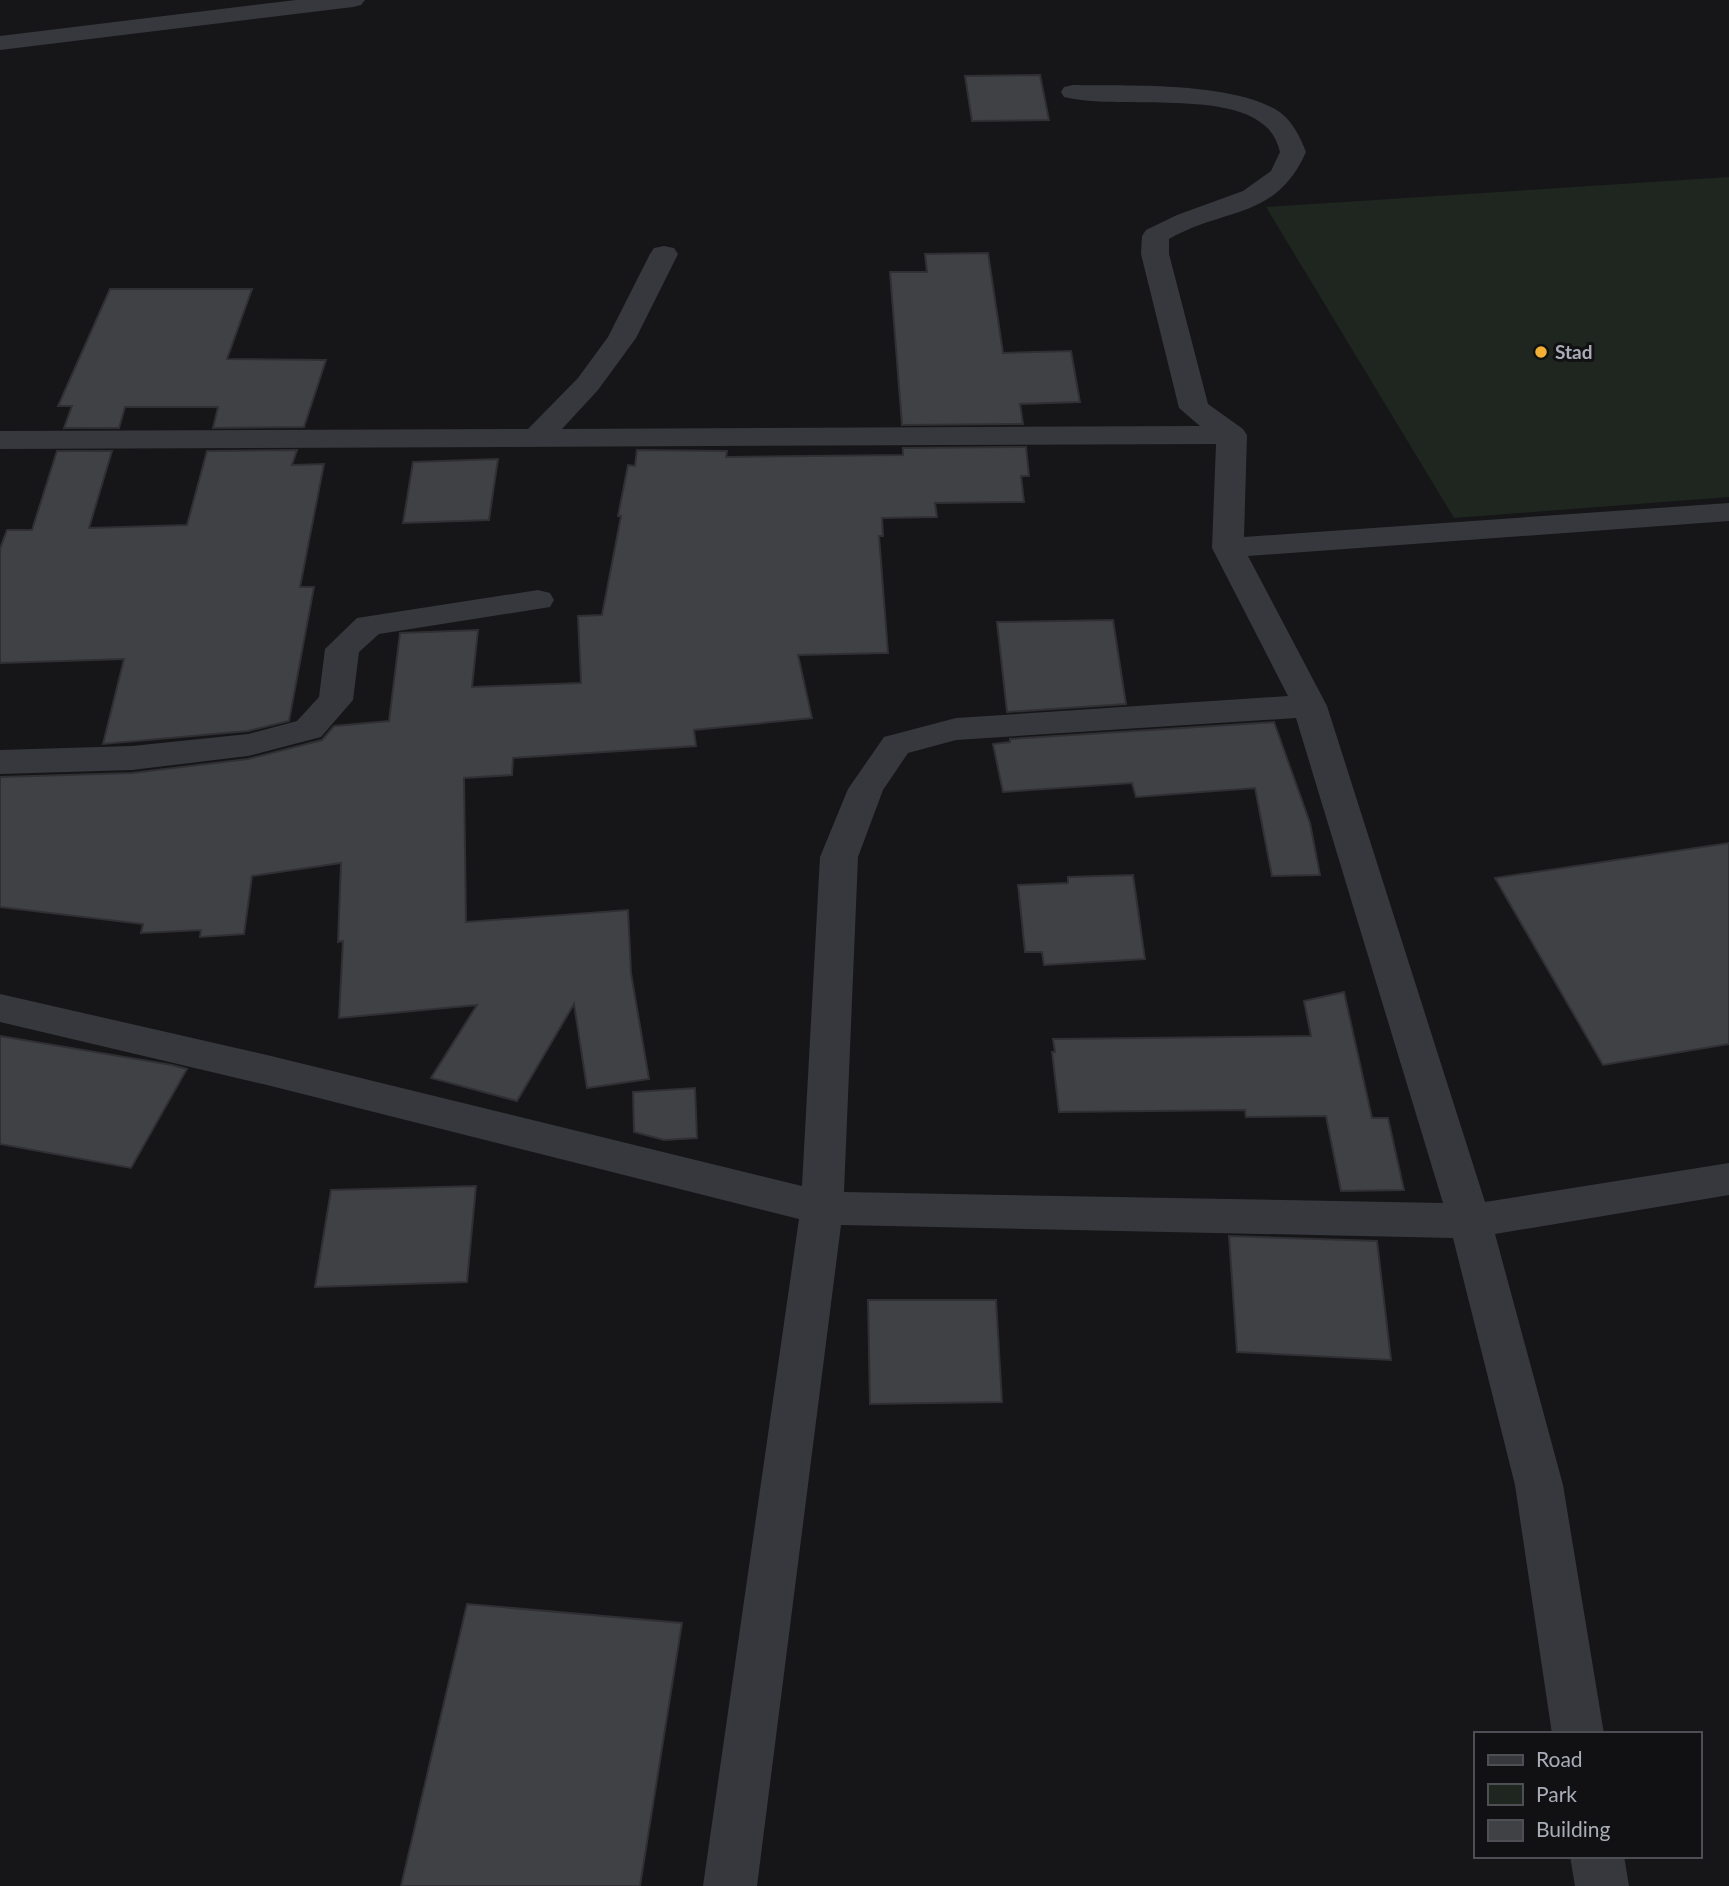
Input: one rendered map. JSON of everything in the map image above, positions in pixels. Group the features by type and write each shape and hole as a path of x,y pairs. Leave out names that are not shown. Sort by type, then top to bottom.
{"street":[{"path":"0,43 354,0"},
{"path":"1073,92 1237,104 1265,113 1287,132 1293,152 1281,176 1253,196 1172,225 1156,236 1155,254 1194,408 1232,435"},
{"path":"538,436 588,384 622,338 664,254"},
{"path":"0,440 1232,435"},
{"path":"1232,435 1228,548 1310,706 1470,1221 1539,1485 1578,1732"},
{"path":"1228,548 1729,512"},
{"path":"0,762 132,758 248,746 309,729 335,700 342,649 369,625 538,600"},
{"path":"730,1886 822,1208 839,857 866,789 896,745 956,729 1310,706"},
{"path":"0,1007 281,1073 822,1208 1470,1221 1729,1179"},
{"path":"1597,1858 1602,1886"}],"green space":[{"name":"Stad","path":"1729,177 1729,497 1454,518 1266,207"}],"building":[{"path":"1040,75 1049,120 972,121 965,76"},
{"path":"988,253 1003,353 1071,351 1080,402 1020,404 1023,424 902,425 890,272 927,272 925,254"},
{"path":"110,289 252,289 227,359 326,360 304,427 213,428 218,407 125,407 119,428 64,428 72,406 58,406"},
{"path":"1026,447 1029,476 1021,476 1024,502 935,503 937,517 882,518 883,536 879,536 888,653 798,655 812,718 694,730 696,746 513,758 512,775 464,778 466,922 628,910 631,973 649,1079 587,1088 574,1004 517,1101 431,1078 477,1005 339,1018 343,941 338,942 341,863 252,876 244,934 200,937 201,930 141,933 143,924 0,907 0,777 132,773 248,759 322,740 334,726 389,721 400,633 478,630 472,687 581,683 578,616 602,615 628,465 635,466 637,450 727,451 726,457 903,455 903,448"},
{"path":"297,450 292,465 324,464 300,587 314,587 289,721 248,731 103,744 124,659 0,663 0,549 7,530 32,530 57,451 112,451 89,528 187,525 207,451"},
{"path":"498,459 489,520 403,523 413,462"},
{"path":"1113,620 1126,704 1007,712 997,622"},
{"path":"1274,722 1310,823 1320,875 1272,876 1255,788 1136,797 1132,783 1003,792 993,744 1010,742 1010,739"},
{"path":"1729,843 1729,1044 1603,1065 1495,878"},
{"path":"1133,875 1145,959 1044,965 1042,952 1025,952 1018,885 1068,883 1068,877"},
{"path":"1344,992 1372,1118 1388,1118 1404,1190 1341,1191 1326,1116 1246,1117 1245,1110 1059,1112 1053,1039 1311,1036 1304,1001"},
{"path":"0,1036 187,1069 131,1168 0,1144"},
{"path":"695,1088 697,1138 664,1140 634,1132 633,1092"},
{"path":"476,1186 467,1282 315,1287 331,1190"},
{"path":"1229,1236 1377,1241 1391,1360 1237,1352"},
{"path":"868,1300 996,1300 1002,1402 870,1404"},
{"path":"467,1604 682,1623 640,1886 401,1886"}],"place":[{"name":"Stad","path":"1541,352"}]}
